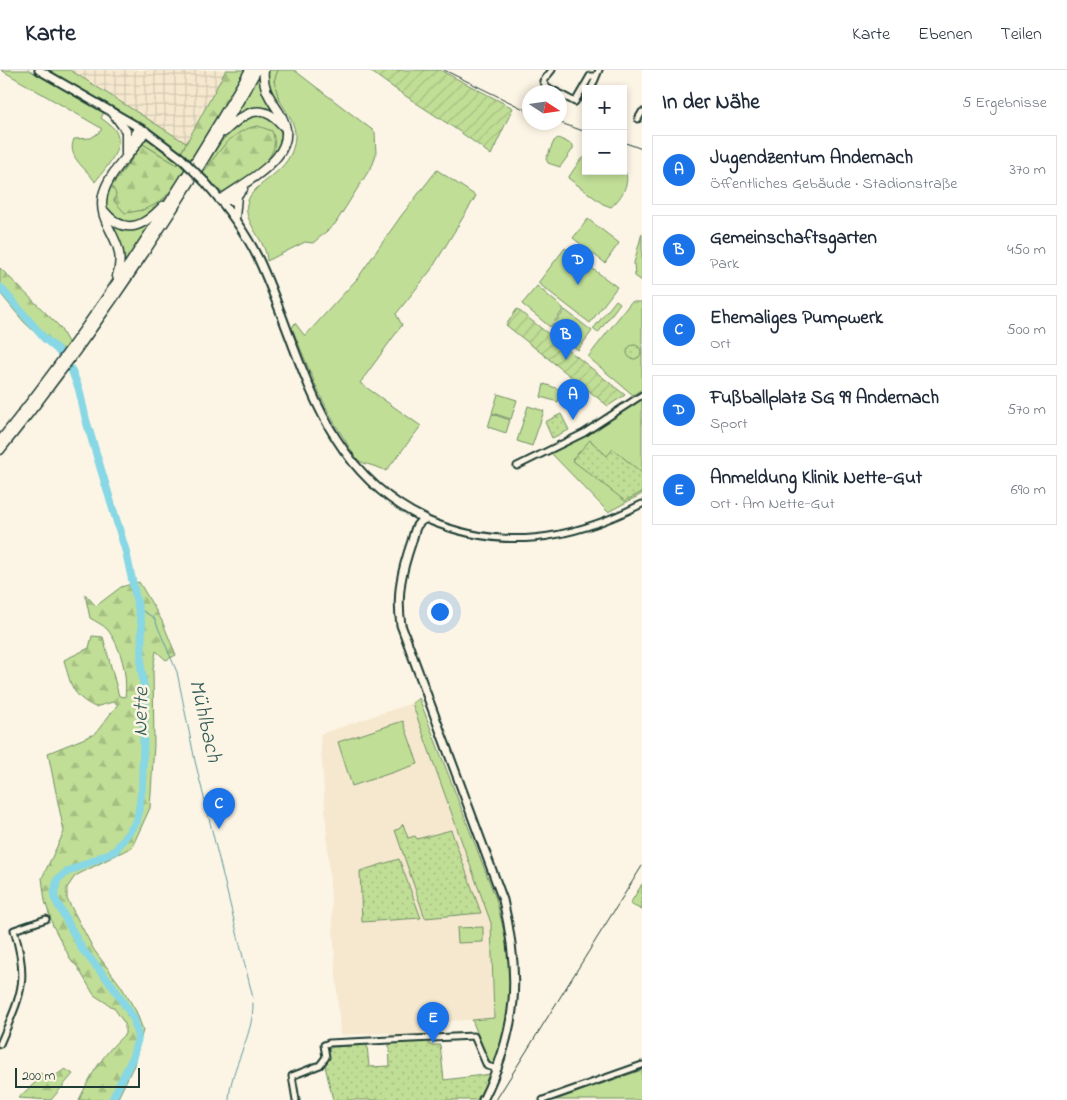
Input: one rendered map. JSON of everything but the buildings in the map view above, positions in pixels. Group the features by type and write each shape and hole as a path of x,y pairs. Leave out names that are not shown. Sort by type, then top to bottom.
{"highway":[{"path":"81,338 112,287 155,226 250,70"},
{"path":"0,450 160,229 218,138 256,70"},
{"path":"220,200 247,183 280,154 286,140 282,116 264,86 264,70"},
{"path":"218,138 238,119 252,112 271,114 285,128"},
{"path":"113,113 126,131 128,148"},
{"path":"112,287 120,268 121,254 116,239 107,224 103,209 103,196 106,185 145,131"},
{"path":"126,156 128,148 137,132 145,131"},
{"path":"220,200 228,202 237,196 247,183"},
{"path":"103,209 120,224 137,226 150,219 172,196"},
{"path":"235,218 237,196"},
{"path":"0,441 54,375"}],"main road":[{"path":"39,70 145,131 180,158 205,182 235,218 264,273 321,413 354,466 369,481 408,510 426,519"},
{"path":"408,510 414,521 415,529 399,586 401,624 503,900 512,940 515,974 513,1010 507,1042 498,1069 483,1100"},
{"path":"415,529 420,522 426,519"},
{"path":"412,542 426,519"}],"street":[{"path":"545,85 543,81 552,70"},
{"path":"593,85 597,79 595,76 599,70"},
{"path":"567,98 575,102 589,76 595,76"},
{"path":"638,119 642,112"},
{"path":"517,466 584,433 642,395"},
{"path":"426,519 458,531 480,536 509,539 537,538 582,530 642,504"},
{"path":"0,1044 23,984 23,968 14,930 46,919"},
{"path":"296,1100 292,1076 320,1065 326,1057 324,1045 329,1043 474,1036 487,1066 498,1069"},
{"path":"543,1100 642,1064"}],"shaded area":[{"path":"70,70 226,70 186,143"},
{"path":"412,703 491,923 494,1018 436,1022 436,1030 419,1034 419,1036 390,1038 389,1033 340,1035 320,734"}],"green space":[{"path":"1,70 29,70 104,112 101,118 115,130 118,145 108,165 95,182 78,162 72,146 74,139 91,138 101,131 101,128"},
{"path":"47,70 70,70 186,143 181,153 147,127"},
{"path":"226,70 245,70 190,161 181,153"},
{"path":"265,70 278,70 274,81 279,100 276,105 271,97"},
{"path":"278,70 294,70 375,132 376,154 373,164 335,224 313,243 305,242 267,261 263,246 248,218 247,204 250,196 280,169 293,150 294,128 277,95 275,87"},
{"path":"369,70 440,70 513,108 491,155"},
{"path":"259,73 281,118 264,110 232,121 231,120"},
{"path":"265,114 278,127 282,137 278,148 266,162 272,153 226,143 203,173 201,171 231,128 247,116"},
{"path":"258,126 272,131 274,147 271,153 252,176 235,188 221,192 203,173 220,150 233,137 248,128"},
{"path":"558,138 573,145 573,149 560,167 548,163 546,159 554,141"},
{"path":"143,139 152,140 179,161 177,165 143,144 112,186 141,211 167,197 152,214 132,224 117,220 109,212 106,202 108,191 121,167"},
{"path":"143,144 177,165 178,163 185,170 173,188 155,205 125,213 114,201 116,194 112,186"},
{"path":"581,159 582,175 626,175 624,189 611,207 603,204 568,178"},
{"path":"437,170 476,196 431,270 396,314 402,325 360,383 421,426 386,471 358,460 354,455 321,398 292,328 295,323 305,336 357,279 401,216"},
{"path":"106,214 120,226 154,220 124,265"},
{"path":"588,219 619,243 605,263 573,238"},
{"path":"642,233 642,281 635,276 634,263"},
{"path":"565,248 617,287 590,323 538,283"},
{"path":"0,268 59,326 69,344 59,355 24,322 0,293"},
{"path":"537,286 564,309 550,327 522,304"},
{"path":"616,300 620,303 598,333 593,329"},
{"path":"631,302 642,302 642,389 633,395 588,357"},
{"path":"517,309 625,395 608,406 506,325"},
{"path":"565,310 592,331 578,350 551,328"},
{"path":"631,345 637,345 641,352 637,359 631,359 627,355 627,349"},
{"path":"544,384 562,390 558,402 541,397"},
{"path":"498,394 517,400 511,419 492,413"},
{"path":"642,399 642,494 608,512 550,452"},
{"path":"528,406 544,411 532,446 517,441"},
{"path":"492,414 510,420 506,433 488,427"},
{"path":"561,414 569,430 552,438 545,422"},
{"path":"590,440 607,456 613,449 642,473 642,492 625,501 572,460"},
{"path":"139,582 162,621 176,655 166,660 156,651 153,669 154,745 150,808 132,847 75,876 67,888 67,899 94,950 121,986 136,1011 143,1030 134,1065 117,1100 79,1100 99,1064 125,1034 125,1024 114,1008 94,995 77,966 72,962 53,926 45,901 42,878 64,832 48,753 95,734 118,704 113,702 95,707 87,703 76,693 71,683 64,660 89,648 92,636 103,637 119,696 125,697 124,671 120,652 107,629 90,618 85,594 96,606 121,587"},
{"path":"419,698 496,899 509,952 511,991 508,1018 495,1066 491,1066 472,1020 494,1018 491,923 412,703"},
{"path":"403,721 418,764 352,786 338,742"},
{"path":"403,824 408,838 415,836 417,839 451,830 481,913 425,918 395,830 399,829"},
{"path":"399,859 421,918 362,922 360,871"},
{"path":"642,884 642,910 630,904"},
{"path":"483,927 483,942 458,943 457,928"},
{"path":"429,1041 429,1045 440,1045 444,1080 491,1074 477,1100 333,1100 325,1066 332,1047 367,1045 369,1067 390,1066 389,1043"},
{"path":"65,1069 73,1074 51,1100 18,1098 36,1082 40,1073 52,1078"},
{"path":"642,1070 642,1100 555,1100"}],"waterway":[{"name":"Nette","path":"0,287 44,338 58,350 72,371 79,389 86,420 126,552 142,626 141,667 145,694 142,788 137,821 115,851 67,872 57,880 54,897 82,949 112,985 134,1019 138,1038 132,1059 112,1100"},
{"name":"Mühlbach","path":"138,608 154,618 177,672 195,761 253,998"},
{"name":"Mühlbach","path":"229,1100 233,1076 250,1028 253,1003"}],"railway":[{"path":"444,70 522,108"},
{"path":"567,125 582,131"},
{"path":"627,143 642,149"},
{"path":"496,1100 642,866"}],"place":[{"name":"Fußballplatz SG 99 Andernach","path":"578,285"},
{"name":"Gemeinschaftsgarten","path":"566,360"},
{"name":"Jugendzentum Andernach","path":"573,420"},
{"name":"Ehemaliges Pumpwerk","path":"219,829"},
{"name":"Anmeldung Klinik Nette-Gut","path":"433,1043"}]}
